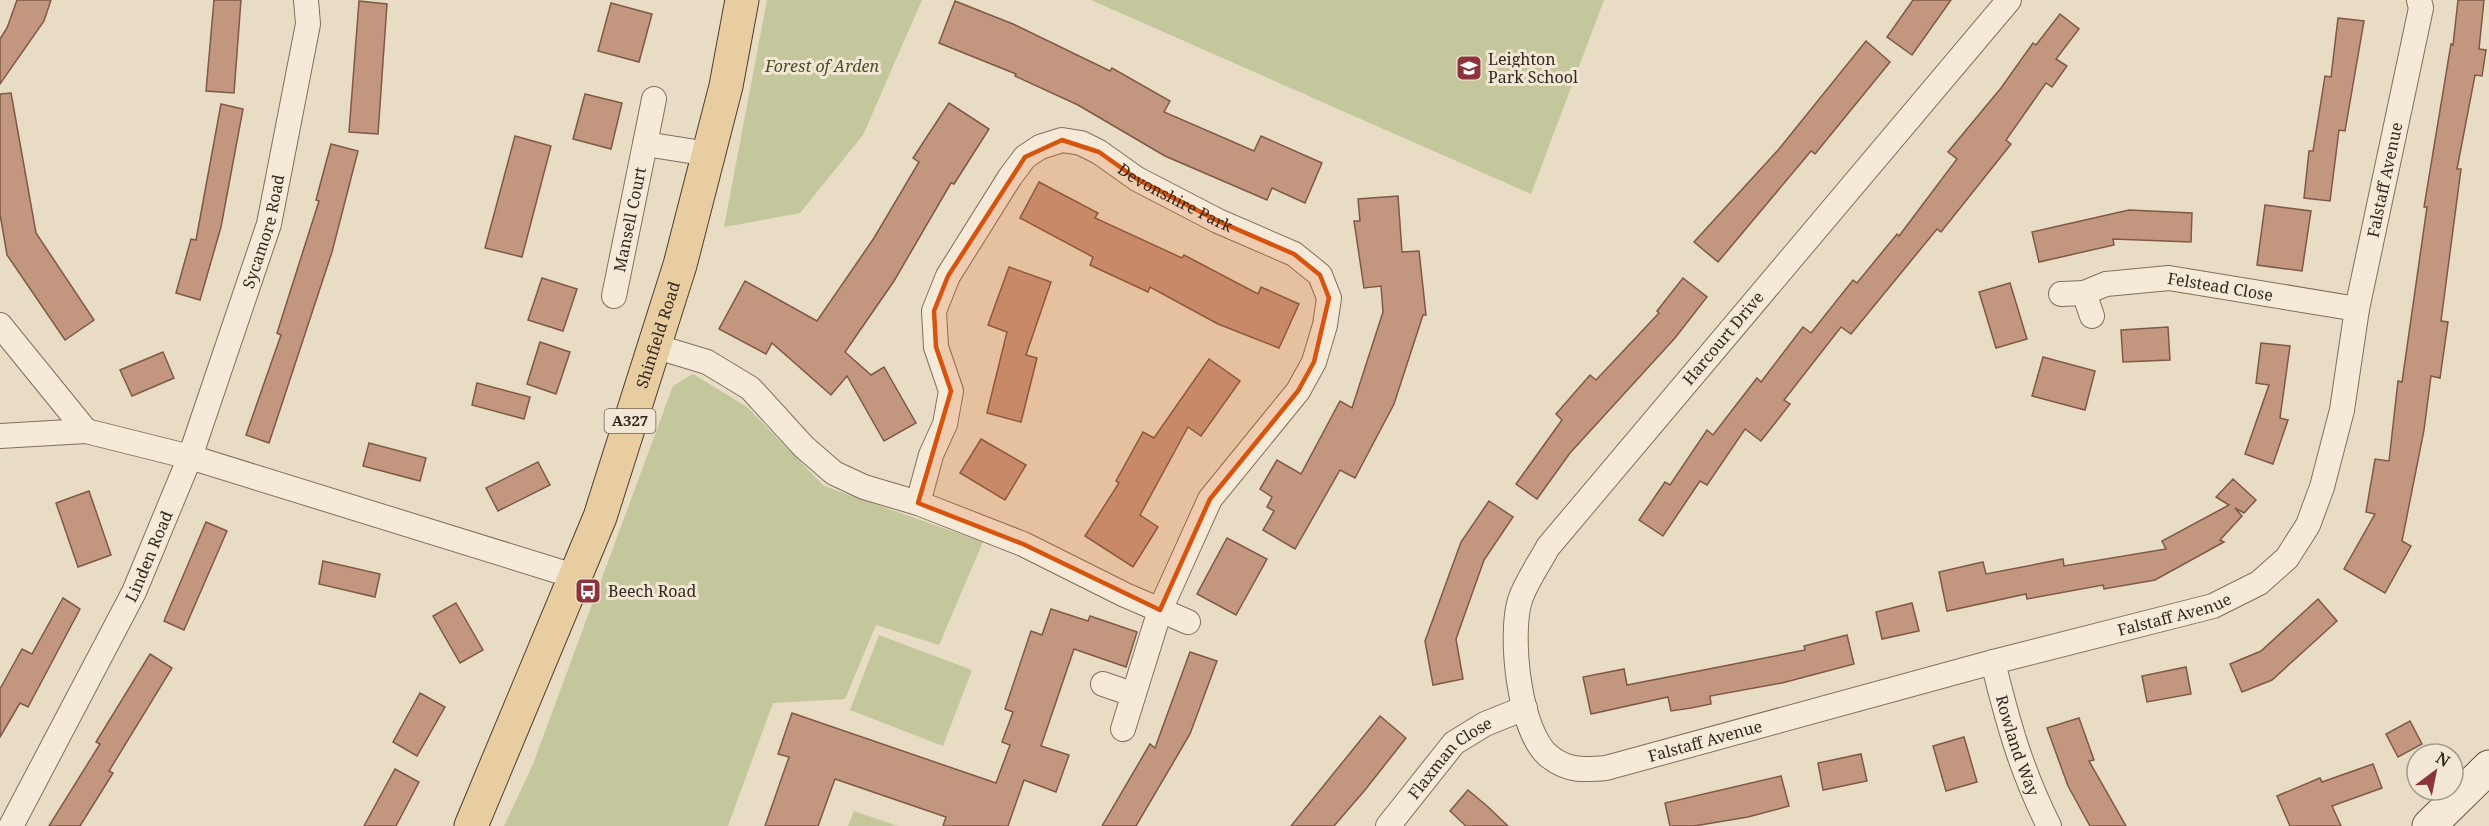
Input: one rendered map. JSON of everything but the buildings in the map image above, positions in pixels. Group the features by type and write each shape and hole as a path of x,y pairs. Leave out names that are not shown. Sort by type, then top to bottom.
{"main road":[{"name":"Shinfield Road","path":"471,826 577,577 600,517 680,266 726,86 742,0"},
{"path":"2429,826 2489,767"}],"street":[{"name":"Sycamore Road","path":"190,457 269,224 308,24 306,0"},
{"name":"Harcourt Drive","path":"1525,708 1516,658 1520,601 1548,547 2009,0"},
{"name":"Falstaff Avenue","path":"1525,708 1532,734 1549,757 1576,771 1606,768 1993,662 2213,606 2259,583 2287,558 2308,525 2322,487 2342,410 2357,309 2421,8 2419,0"},
{"name":"Mansell Court","path":"614,296 654,99"},
{"name":"Devonshire Park","path":"918,503 932,455 945,424 951,391 936,347 934,311 948,276 1025,157 1040,147 1062,140 1081,143 1099,152 1137,178 1218,221 1294,254 1320,275 1329,298 1325,325 1314,362 1298,391 1210,499 1160,610 1123,729"},
{"name":"Mansell Court","path":"645,144 709,154"},
{"name":"Felstead Close","path":"2091,316 2073,293 2106,284 2169,278 2357,309"},
{"path":"1,329 86,431"},
{"path":"654,346 707,362 750,388 804,447 834,473 864,487 918,503 1023,544 1188,622"},
{"path":"0,436 86,431 190,457 577,577"},
{"name":"Linden Road","path":"11,826 134,592 190,457"},
{"name":"Rowland Way","path":"1993,662 2011,738 2027,780 2049,826"},
{"path":"1103,684 1132,694"},
{"name":"Flaxman Close","path":"1388,826 1454,743 1485,724 1525,708"}],"highlighted area":[{"path":"1062,140 1099,152 1137,179 1218,221 1294,254 1320,275 1329,298 1314,362 1298,391 1210,499 1160,610 1023,544 918,503 951,391 936,347 934,311 948,276 1025,157"}],"green space":[{"name":"Forest of Arden","path":"767,0 922,0 863,135 800,213 724,227"},
{"path":"1091,0 1604,0 1531,194"},
{"path":"693,374 747,407 824,486 983,542 939,645 876,625 845,699 773,703 728,826 504,826 533,764 673,386"},
{"path":"879,635 972,670 943,746 850,710"},
{"path":"854,811 898,826 848,826"}],"place":[{"name":"Leighton Park School","path":"1469,68"},
{"name":"Beech Road","path":"588,591"}]}
